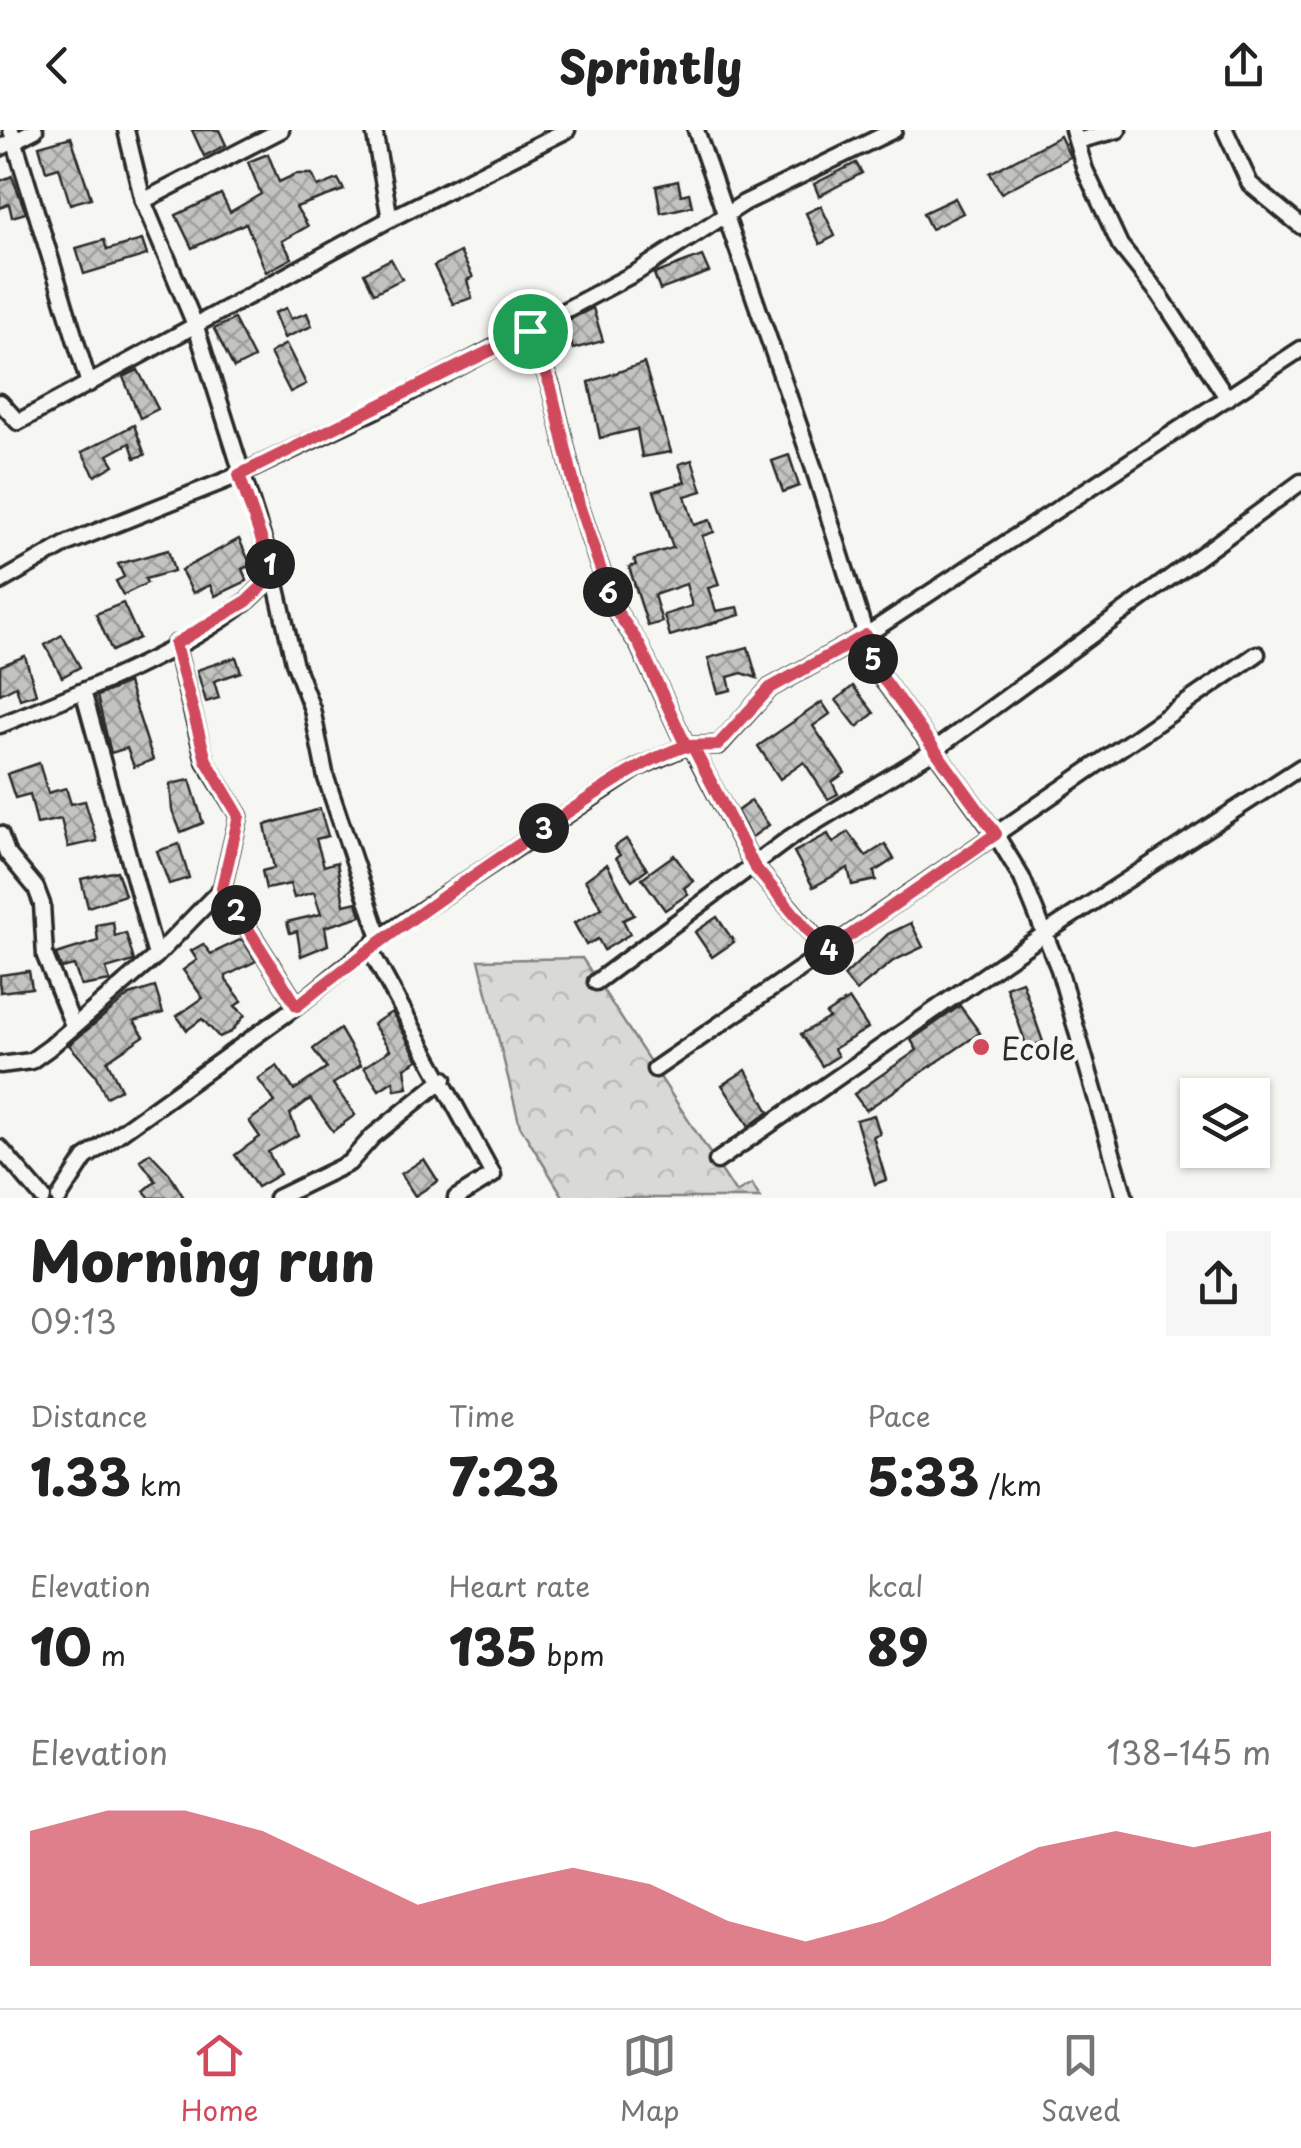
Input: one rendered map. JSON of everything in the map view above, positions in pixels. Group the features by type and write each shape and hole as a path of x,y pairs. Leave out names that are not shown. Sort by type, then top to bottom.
{"street":[{"path":"0,148 13,136 35,130"},
{"path":"126,130 143,201 196,327 239,475 274,575 294,662 312,709 326,778 375,943 493,1175 456,1198"},
{"path":"143,201 281,130"},
{"path":"374,130 390,219"},
{"path":"0,402 18,422 390,219 568,130"},
{"path":"696,130 877,670 996,834 1047,932 1125,1198"},
{"path":"0,582 68,543 239,475 530,331 744,204 894,130"},
{"path":"1118,130 1075,136 1085,170 1120,246 1160,294 1226,396"},
{"path":"1225,130 1250,184 1301,226"},
{"path":"13,136 89,384"},
{"path":"530,331 551,388 579,505 613,606 639,644 689,748 754,866 826,952"},
{"path":"59,1198 85,1158 297,1006 375,943 637,768 689,748 718,745 770,688 866,635 1301,348"},
{"path":"596,982 790,837 933,751 1301,482"},
{"path":"0,725 83,691 175,644 247,601 274,575"},
{"path":"0,1065 30,1062 156,956 222,888 239,816 206,760 175,644"},
{"path":"655,1069 1258,654"},
{"path":"83,691 156,956"},
{"path":"717,1162 1047,932 1301,768"},
{"path":"0,834 7,854 36,888 42,904 45,956 73,1025"},
{"path":"222,888 297,1006"},
{"path":"277,1198 349,1163 372,1136 444,1079"},
{"path":"0,1148 43,1198"}],"green space":[{"path":"582,958 736,1193 752,1184 760,1198 564,1198 520,1126 479,960"}],"building":[{"path":"192,130 219,130 226,145 204,156"},
{"path":"1060,136 1070,157 1001,193 990,173"},
{"path":"71,137 91,198 70,204 59,167 46,171 39,146"},
{"path":"268,154 279,182 296,174 312,174 318,187 338,179 344,190 296,207 308,226 282,241 292,258 266,272 246,223 192,248 176,215 221,194 230,212 261,194 248,162"},
{"path":"856,163 862,173 819,196 814,184"},
{"path":"12,176 26,213 12,217 9,204 0,208 0,181"},
{"path":"678,181 681,195 689,193 692,206 661,213 656,186"},
{"path":"955,198 963,213 931,229 923,213"},
{"path":"821,206 835,236 820,244 806,213"},
{"path":"104,240 107,250 142,240 147,255 84,274 76,248"},
{"path":"460,252 473,277 467,280 472,298 453,304 434,266"},
{"path":"702,256 709,272 660,290 654,274"},
{"path":"391,259 402,279 374,293 364,273"},
{"path":"286,308 291,319 307,313 312,326 284,338 274,313"},
{"path":"593,308 603,341 573,349 565,322"},
{"path":"234,319 254,358 234,368 214,329"},
{"path":"286,344 306,384 290,392 270,353"},
{"path":"644,363 671,452 642,457 637,429 600,438 589,382"},
{"path":"138,370 158,409 140,418 123,377"},
{"path":"134,425 145,455 135,458 130,443 108,455 114,465 95,476 82,452"},
{"path":"789,455 799,486 783,492 772,461"},
{"path":"692,460 702,491 685,496 694,525 710,520 714,532 702,536 719,585 708,588 716,611 738,607 740,615 670,636 664,615 692,606 686,584 654,595 662,622 648,626 629,567 636,565 634,559 673,548 654,491 685,482 679,464"},
{"path":"239,539 251,565 242,569 247,581 215,596 210,585 193,593 181,570"},
{"path":"168,550 174,571 145,579 147,583 123,595 116,581 124,577 118,564"},
{"path":"123,603 139,638 112,651 96,614"},
{"path":"62,635 80,667 62,677 45,645"},
{"path":"748,647 757,678 742,673 728,677 731,690 718,693 708,658"},
{"path":"25,656 36,694 20,699 16,686 0,694 0,666"},
{"path":"236,657 241,672 214,681 219,698 206,702 197,670"},
{"path":"128,683 153,760 134,767 127,748 111,753 97,696"},
{"path":"853,686 874,713 857,727 836,700"},
{"path":"822,702 830,714 813,726 845,773 832,782 838,794 828,799 804,762 780,779 758,746"},
{"path":"39,763 48,793 66,788 71,804 85,801 97,841 68,847 61,819 37,824 30,794 15,798 7,774"},
{"path":"190,780 203,823 181,832 172,810 170,784"},
{"path":"751,801 769,825 751,838 737,811"},
{"path":"320,809 328,836 316,839 324,866 337,862 344,905 357,902 361,916 325,927 328,945 301,956 297,931 290,933 287,922 321,914 314,892 294,898 290,884 266,889 262,871 274,868 265,825"},
{"path":"848,832 866,856 885,844 894,859 874,872 876,880 852,885 848,868 813,887 794,852 828,834 833,843"},
{"path":"626,839 647,869 632,880 616,858 620,855 614,847"},
{"path":"179,844 189,878 169,884 157,851"},
{"path":"674,855 693,881 684,888 688,894 665,910 642,878"},
{"path":"607,864 634,915 623,920 630,934 604,950 598,939 586,945 574,923 602,908 585,880"},
{"path":"117,871 125,895 88,907 81,879"},
{"path":"717,917 734,942 712,957 695,932"},
{"path":"113,922 115,936 126,933 134,961 106,969 110,981 81,986 74,965 61,968 56,954 98,941 96,925"},
{"path":"911,923 923,947 893,961 856,991 844,976 888,934"},
{"path":"242,939 256,961 226,976 226,980 242,1001 235,1006 245,1015 231,1032 219,1037 202,1019 187,1030 177,1016 203,998 183,970 197,960 191,951 203,944 211,954"},
{"path":"29,971 32,988 0,992 0,975"},
{"path":"1022,981 1043,1042 1027,1047 1006,987"},
{"path":"155,987 163,1013 134,1021 144,1036 107,1061 121,1089 106,1097 95,1074 69,1045 129,995"},
{"path":"849,999 868,1028 834,1049 838,1056 822,1066 801,1034 829,1018 826,1014"},
{"path":"960,1006 980,1033 866,1110 854,1094 917,1050 911,1040"},
{"path":"392,1012 418,1060 405,1068 408,1088 395,1090 393,1081 379,1090 364,1067 390,1050 373,1024"},
{"path":"340,1029 361,1065 333,1084 355,1115 333,1131 310,1099 290,1114 298,1135 268,1152 280,1174 257,1187 235,1155 260,1137 249,1121 275,1102 258,1079 277,1066 294,1090 327,1068 313,1049"},
{"path":"746,1070 769,1112 749,1126 722,1085"},
{"path":"874,1115 880,1134 873,1136 886,1180 875,1184 856,1120"},
{"path":"150,1153 169,1173 184,1198 150,1198 144,1191 156,1181 140,1160"},
{"path":"424,1159 438,1181 415,1196 401,1174"}],"place":[{"name":"Ecole","path":"981,1047"}],"route":[{"path":"530,331 239,475 274,575 247,601 175,644 194,729 206,760 239,816 235,847 222,888 297,1006 380,938 508,852 637,768 686,746 694,749 703,774 754,866 826,952 996,834 877,670 866,635 770,688 732,735 718,745 694,749 686,746 664,692 608,593 596,547 579,505 551,388 530,331"}]}
